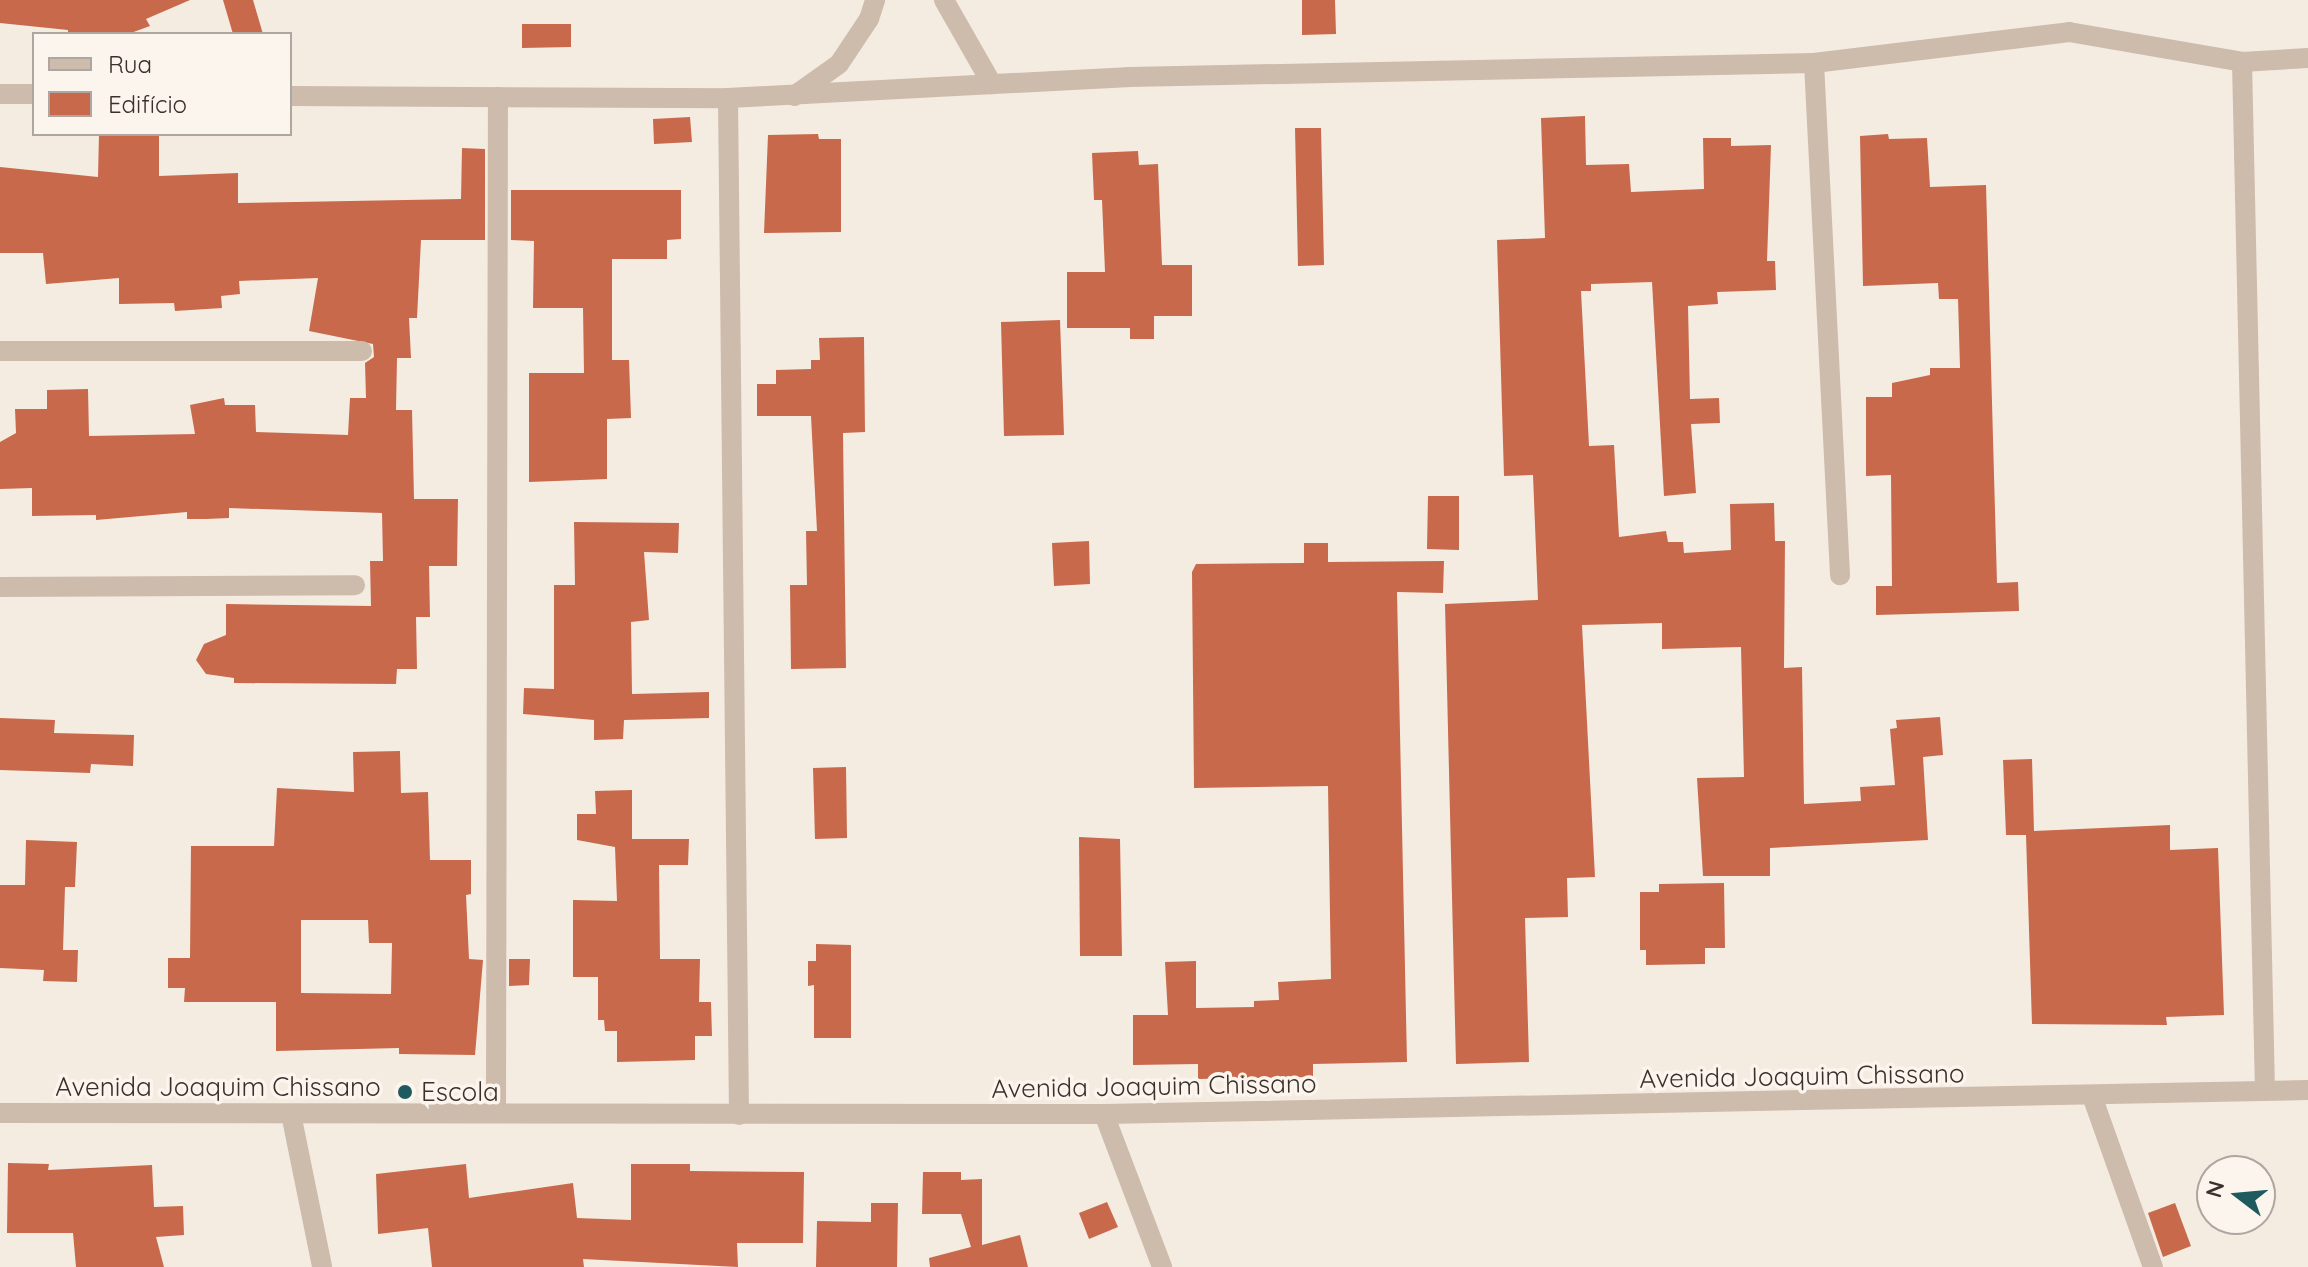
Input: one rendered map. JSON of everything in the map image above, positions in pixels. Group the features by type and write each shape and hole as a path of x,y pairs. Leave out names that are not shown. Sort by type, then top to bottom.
{"street":[{"path":"794,96 839,64 869,19 875,0"},
{"path":"944,0 992,84"},
{"path":"292,96 728,98 992,84 1814,63 2069,32 2242,62 2308,58"},
{"path":"2242,62 2265,1091"},
{"path":"1814,63 1840,575"},
{"path":"0,94 32,94"},
{"path":"496,1111 498,97"},
{"path":"728,98 739,1115"},
{"path":"0,351 362,351"},
{"path":"0,587 355,585"},
{"name":"Avenida Joaquim Chissano","path":"0,1113 496,1111 739,1115 1104,1114 2308,1090"},
{"path":"2092,1096 2153,1267"},
{"path":"291,1114 322,1267"},
{"path":"1104,1114 1162,1267"}],"building":[{"path":"0,0 190,0 146,19 150,26 134,32 68,32 0,23"},
{"path":"223,0 253,0 262,32 232,32"},
{"path":"1302,0 1335,0 1336,34 1302,35"},
{"path":"522,24 571,24 571,47 522,48"},
{"path":"1585,116 1586,165 1629,164 1631,192 1704,189 1703,138 1731,138 1731,146 1771,145 1767,261 1775,261 1776,290 1717,292 1718,304 1688,306 1690,399 1719,398 1720,423 1691,424 1696,493 1664,496 1652,282 1591,284 1591,291 1581,291 1589,446 1614,445 1619,537 1666,531 1668,542 1683,542 1684,553 1731,550 1730,504 1774,503 1775,541 1785,541 1784,668 1802,667 1804,804 1861,801 1860,787 1895,785 1890,729 1897,728 1896,720 1940,717 1943,755 1923,757 1928,840 1770,848 1770,876 1703,876 1697,778 1744,777 1741,647 1662,649 1662,623 1582,625 1595,877 1567,878 1568,917 1525,918 1529,1062 1456,1064 1445,604 1538,600 1533,475 1504,476 1497,240 1545,238 1541,118"},
{"path":"690,117 692,142 654,144 653,119"},
{"path":"1295,128 1321,128 1324,265 1298,266"},
{"path":"818,134 819,139 841,139 841,232 764,233 768,135"},
{"path":"1888,134 1889,139 1927,138 1930,187 1986,185 1997,583 2018,582 2019,611 1876,615 1876,586 1892,586 1891,475 1866,476 1866,397 1892,397 1892,383 1930,375 1930,368 1960,368 1958,299 1939,299 1938,283 1863,286 1860,136"},
{"path":"99,136 159,136 159,176 238,173 238,203 461,199 462,148 485,149 485,240 421,240 417,318 409,318 411,358 397,358 396,410 412,410 414,499 458,499 457,566 429,566 430,617 416,617 417,669 397,669 396,684 234,683 234,678 206,674 196,660 204,644 226,635 226,604 371,606 370,561 383,561 382,513 229,508 229,518 206,519 187,519 187,512 96,520 96,515 32,516 32,488 0,489 0,442 16,433 15,409 47,409 47,390 88,389 89,436 195,434 190,405 224,398 225,405 255,405 256,432 348,435 350,398 366,398 365,363 374,357 373,344 309,331 318,278 239,281 240,294 221,296 222,308 175,311 174,303 119,304 119,278 46,284 43,253 0,253 0,167 98,177"},
{"path":"1138,151 1139,165 1158,164 1162,265 1192,265 1192,316 1154,316 1154,339 1130,339 1130,328 1067,328 1067,272 1105,272 1102,200 1094,200 1092,153"},
{"path":"511,190 681,190 681,239 667,240 667,259 612,259 612,360 629,360 631,418 607,419 607,479 529,482 529,373 584,373 583,308 533,308 534,241 511,240"},
{"path":"1060,320 1064,435 1004,436 1001,322"},
{"path":"864,337 865,432 843,433 846,668 791,669 790,585 807,585 806,531 817,531 811,416 757,416 757,384 776,384 776,370 811,369 811,360 820,360 819,338"},
{"path":"1428,496 1459,496 1459,550 1427,549"},
{"path":"574,522 679,523 678,553 644,552 649,620 631,622 632,694 709,692 709,718 624,720 623,739 594,740 594,720 523,714 524,688 554,689 554,585 575,585"},
{"path":"1089,541 1090,584 1054,586 1052,543"},
{"path":"1304,543 1328,543 1328,562 1444,561 1443,593 1397,592 1407,1062 1313,1064 1313,1077 1198,1079 1198,1064 1133,1065 1133,1015 1168,1015 1165,962 1196,961 1196,1008 1254,1007 1254,1001 1279,1000 1278,982 1331,979 1328,786 1194,788 1192,572 1196,564 1304,563"},
{"path":"0,718 55,720 54,733 134,735 133,766 91,764 90,773 0,770"},
{"path":"400,751 401,793 428,792 430,860 471,860 471,894 466,895 469,959 483,960 475,1055 399,1054 399,1048 276,1051 276,1002 184,1002 185,988 168,988 168,958 190,958 191,846 274,846 277,788 354,792 353,752","holes":["301,920 368,920 369,943 392,943 391,994 301,993"]},
{"path":"2032,759 2034,831 2170,825 2170,850 2218,848 2224,1015 2166,1017 2167,1025 2032,1024 2026,835 2006,835 2003,760"},
{"path":"846,767 847,838 815,839 813,768"},
{"path":"632,790 632,839 689,839 688,865 659,865 660,959 700,959 699,1002 711,1002 712,1036 695,1036 695,1060 617,1062 617,1031 605,1031 604,1020 598,1020 598,977 573,977 573,900 617,901 615,847 577,840 577,814 596,814 595,791"},
{"path":"1079,837 1120,839 1122,956 1080,956"},
{"path":"26,840 77,842 75,887 65,887 63,950 78,950 77,982 43,981 44,970 0,968 0,885 25,885"},
{"path":"1724,883 1725,948 1705,948 1705,964 1646,965 1646,950 1640,950 1640,892 1659,892 1659,884"},
{"path":"816,944 851,945 851,1038 814,1038 814,985 808,986 808,961 816,961"},
{"path":"509,959 530,959 529,985 509,986"},
{"path":"8,1163 49,1164 48,1170 152,1165 154,1207 183,1206 184,1235 156,1237 164,1267 76,1267 73,1233 7,1233"},
{"path":"466,1164 469,1198 573,1183 577,1218 631,1220 631,1164 690,1164 690,1171 804,1172 803,1243 737,1243 738,1267 583,1259 584,1267 432,1267 428,1228 378,1234 376,1174"},
{"path":"923,1172 961,1172 961,1180 982,1179 982,1245 1020,1235 1028,1267 930,1267 929,1258 971,1247 961,1214 922,1214"},
{"path":"1107,1202 1118,1227 1089,1239 1079,1213"},
{"path":"871,1203 898,1203 897,1267 816,1267 817,1221 871,1222"},
{"path":"2175,1203 2191,1246 2163,1257 2148,1213"}],"place":[{"name":"Escola","path":"405,1092"}]}
